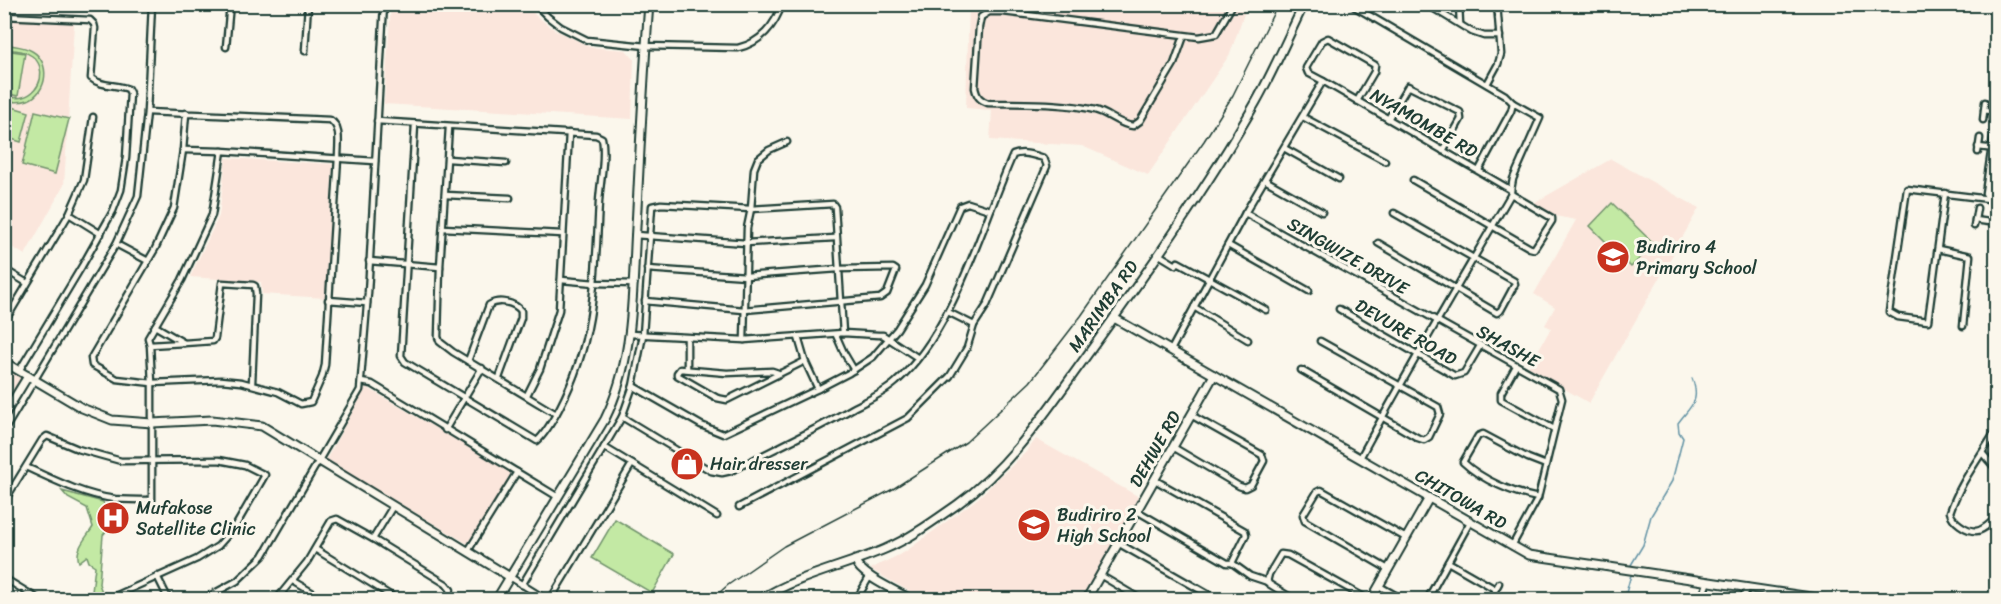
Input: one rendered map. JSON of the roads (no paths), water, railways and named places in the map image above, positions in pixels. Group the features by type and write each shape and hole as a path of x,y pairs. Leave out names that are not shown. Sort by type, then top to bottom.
{"street":[{"path":"4,415 31,378 117,244 138,196 147,112 152,4"},
{"path":"226,47 230,4"},
{"path":"305,51 308,4"},
{"path":"202,600 228,587 254,567 263,556 356,399 361,382 368,303 384,4"},
{"path":"535,4 573,35 587,40 646,46 743,47 766,33 782,4"},
{"path":"496,600 610,408 622,375 630,334 634,284 649,4"},
{"path":"1184,36 1174,64 1140,121 1133,126 1097,111 1080,107 988,102 983,101 976,94 979,27 981,17 988,12 1004,12 1199,37 1216,34 1233,4"},
{"name":"MARIMBA RD","path":"759,600 791,582 888,547 960,502 1002,467 1114,318 1232,143 1257,99 1304,4"},
{"path":"1350,4 1487,84 1540,118 1513,179 1511,192 1419,355 1399,385 1360,458"},
{"path":"1426,4 1478,35 1500,36"},
{"path":"1459,4 1460,24"},
{"path":"1487,84 1500,58 1497,4"},
{"path":"4,16 90,20 95,28 91,78 98,83 123,87 130,93 129,135 121,190 101,234 19,371"},
{"path":"1171,350 1245,213 1323,81 1308,72 1306,68 1322,41 1328,38 1375,65 1374,72 1357,100"},
{"name":"NYAMOMBE RD","path":"1323,81 1479,170 1551,217 1552,221 1534,249 1492,226"},
{"path":"1388,119 1408,86 1460,112 1461,119 1443,151"},
{"path":"1983,120 1985,102"},
{"path":"1479,170 1514,103"},
{"path":"1984,110 1996,112"},
{"path":"147,112 186,113 330,120 336,123 338,158 325,365 311,402 301,404 278,392 252,384 221,380 152,383 117,379 92,365 91,358 148,261 174,208 186,113"},
{"path":"4,315 9,315 69,214 84,180 93,117"},
{"path":"1303,117 1385,161"},
{"path":"1996,119 1994,149 1985,194 1996,210"},
{"path":"377,122 596,135 603,141 591,319 583,352 570,389 541,437 535,441 405,362 401,356 415,125"},
{"path":"449,127 438,337 443,345 556,414"},
{"path":"527,395 540,369 559,310 569,133"},
{"path":"1980,138 1978,149 1994,149"},
{"path":"744,340 746,243 754,169 758,159 769,150 787,142"},
{"path":"1284,148 1339,179"},
{"path":"183,150 375,160"},
{"path":"26,467 63,484 100,496 115,499 152,500 152,383 148,338 182,280 212,215 222,151"},
{"path":"622,417 711,471 725,473 809,432 883,391 898,380 918,358 948,312 1014,154 1030,154 1044,158 1047,166 987,305 974,325 967,348 950,376 908,418 739,507"},
{"path":"448,159 506,163"},
{"path":"1265,180 1322,212"},
{"path":"1413,180 1492,226"},
{"path":"1987,185 1996,186"},
{"path":"1944,193 1928,321 1898,317 1889,312 1907,189 1944,193 1989,199"},
{"path":"445,195 510,198"},
{"path":"633,386 701,425 723,434 818,389 870,360 889,340 925,285 960,206 968,202 990,210"},
{"path":"522,585 622,417 633,386 643,335 651,208 656,205 751,209 833,204 843,333"},
{"path":"1977,208 1975,223 1989,222 1996,218"},
{"name":"SINGWIZE DRIVE","path":"1245,213 1438,322"},
{"path":"1378,243 1497,313 1501,310 1515,284 1394,213"},
{"path":"69,214 101,234"},
{"path":"443,228 563,234"},
{"path":"635,235 746,243 836,238"},
{"path":"117,244 148,261"},
{"path":"1228,245 1309,291"},
{"path":"1938,249 1970,256 1964,326"},
{"path":"1158,254 1176,265 1178,262 1210,278 1266,310"},
{"path":"369,261 440,267"},
{"path":"645,301 744,310 883,297 887,293 896,270 893,268 838,269 746,276 647,270"},
{"path":"4,269 27,282"},
{"path":"561,280 634,284"},
{"path":"150,345 214,340 222,283 253,285 256,294 252,384"},
{"path":"328,300 368,303"},
{"path":"468,361 489,305 494,302 515,305 521,311 521,318 499,378"},
{"path":"1194,307 1248,339"},
{"name":"DEVURE ROAD","path":"1339,309 1455,376 1464,373 1480,346"},
{"path":"948,312 974,325"},
{"name":"CHITOWA RD","path":"1114,318 1534,557 1827,599"},
{"name":"SHASHE","path":"1438,322 1559,389 1562,395 1554,429"},
{"path":"155,326 184,343"},
{"path":"630,334 687,339 744,340 843,333 880,335 918,358"},
{"path":"836,335 854,370"},
{"path":"798,337 805,361 818,389"},
{"path":"687,339 687,369"},
{"path":"1301,370 1423,440 1429,437 1439,418 1441,411 1438,407 1320,341"},
{"path":"777,374 772,371 727,373 680,369 677,371 677,375 717,398 727,400 805,361"},
{"path":"4,362 97,415 112,420 152,423 212,420 262,426 548,600 632,464"},
{"path":"1512,546 1538,498 1554,429 1502,400 1501,393 1516,366"},
{"path":"445,430 482,368"},
{"name":"DEHWE RD","path":"1086,600 1214,375"},
{"path":"4,431 31,378"},
{"path":"361,382 372,384 558,497"},
{"path":"1173,447 1239,486 1245,488 1251,485 1264,461 1262,456 1191,416"},
{"path":"1996,430 1951,508 1954,521 1977,531 1996,518"},
{"path":"1538,498 1515,492 1485,477 1463,462 1478,436 1483,434 1546,465"},
{"path":"4,502 42,440 50,436 104,458 153,462 231,461 265,475 235,527 218,546 197,559 106,600"},
{"path":"604,447 717,516"},
{"path":"1983,454 1996,469"},
{"path":"468,551 517,472"},
{"path":"1155,480 1245,532 1246,535 1232,563"},
{"path":"1388,569 1305,521 1303,515 1317,492 1321,490 1406,538"},
{"path":"1268,582 1269,574 1279,556 1284,554 1370,600 1429,498"},
{"path":"373,539 393,506"},
{"path":"1137,511 1232,563 1250,576 1268,582 1295,600"},
{"path":"276,600 293,581 334,519 340,520 373,539 449,586 450,592 446,600"},
{"path":"1440,600 1429,597 1470,522"},
{"path":"1118,543 1214,599"},
{"path":"315,549 398,600"},
{"path":"855,560 858,567 870,576 907,598"},
{"path":"1448,562 1494,591 1499,583"},
{"path":"1100,575 1142,600"},
{"path":"157,576 169,600"},
{"path":"856,600 870,576"},
{"path":"4,578 40,600"},
{"path":"293,581 325,600"},
{"path":"1701,600 1708,581"},
{"path":"1379,586 1404,600"},
{"path":"1743,600 1748,586"}],"waterway":[{"path":"1631,565 1643,545 1651,516 1672,481 1683,438 1679,432 1678,423 1695,398 1692,378"},
{"path":"1624,600 1631,575"}],"railway":[{"path":"711,600 728,585 784,546 893,489 966,442 1030,382 1081,316 1204,141 1233,95 1278,4"}],"place":[{"name":"Budiriro 4 Primary School","path":"1613,257"},
{"name":"Hair dresser","path":"687,464"},
{"name":"Mufakose Satellite Clinic","path":"113,518"},
{"name":"Budiriro 2 High School","path":"1034,525"}]}
